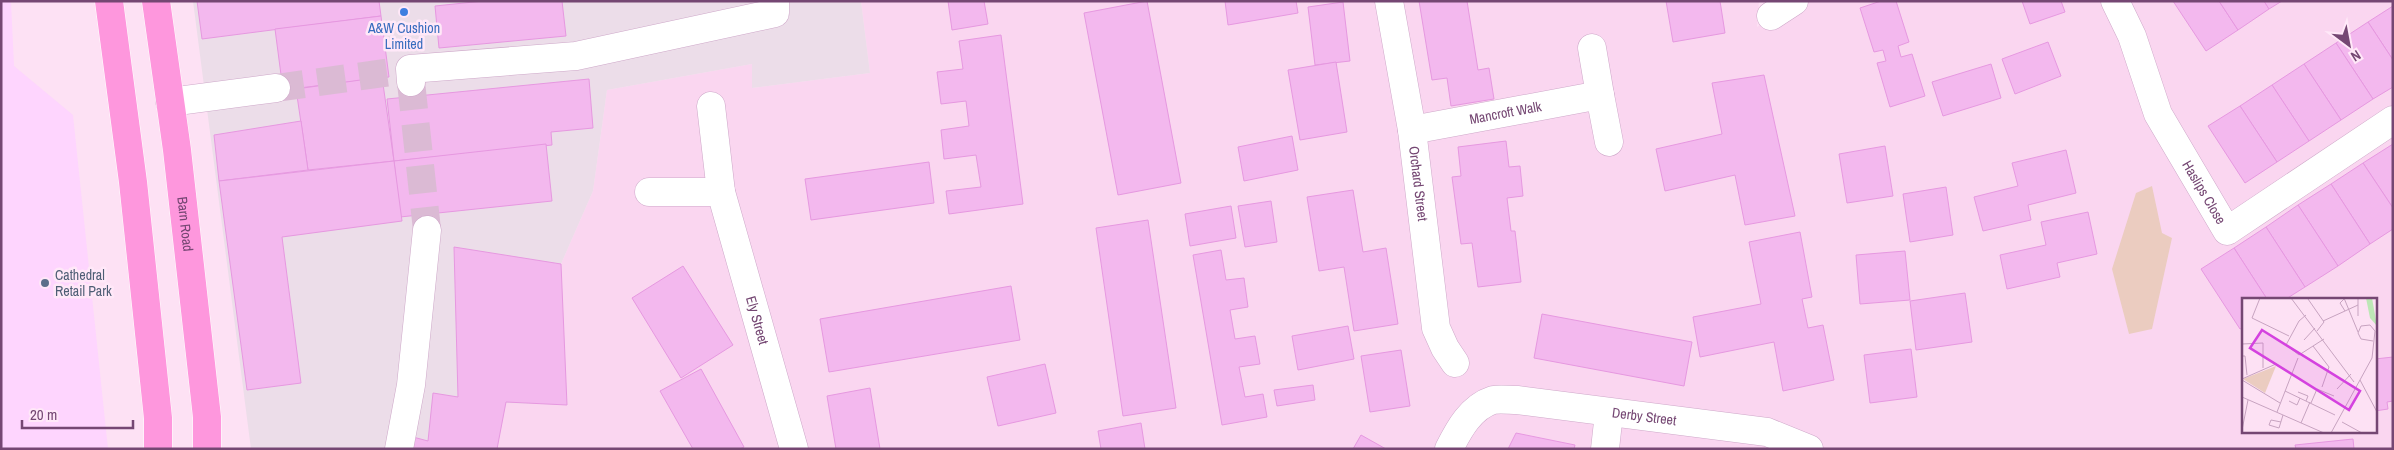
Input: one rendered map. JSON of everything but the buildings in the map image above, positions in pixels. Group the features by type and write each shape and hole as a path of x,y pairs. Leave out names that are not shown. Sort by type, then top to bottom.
{"main road":[{"path":"108,1 135,201 158,418 158,449"},
{"name":"Barn Road","path":"156,1 170,102 207,417 207,449"}],"street":[{"path":"406,74 584,55 775,14 775,1"},
{"name":"Orchard Street","path":"1389,1 1412,130 1436,328 1445,348 1455,363"},
{"path":"1771,16 1794,1"},
{"name":"Haslips Close","path":"2115,1 2132,36 2158,114 2227,231 2393,120"},
{"path":"1592,48 1609,142"},
{"path":"170,102 276,88"},
{"name":"Mancroft Walk","path":"1412,130 1600,95"},
{"name":"Ely Street","path":"711,106 721,192 794,449"},
{"path":"649,192 721,192"},
{"path":"399,449 411,385 427,230"},
{"name":"Derby Street","path":"1449,449 1462,425 1478,408 1494,400 1517,400 1767,432 1809,449"},
{"path":"1605,449 1609,413"}],"shaded area":[{"name":"Cathedral Retail Park","path":"1,1 11,1 14,66 73,115 108,449 1,449"},
{"path":"193,1 861,1 870,73 752,88 752,64 607,90 593,191 561,264 567,405 506,403 497,449 251,449"},
{"path":"861,1 1759,1 1757,27 1794,1 2393,1 2393,449 497,449 506,402 567,404 561,264 593,191 607,90 752,64 753,88 870,73"},
{"path":"2152,186 2162,233 2172,238 2152,329 2129,334 2112,269 2136,193"}],"tunnel":[{"path":"276,88 399,71"},
{"path":"411,82 427,230"}],"place":[{"name":"A&W Cushion Limited","path":"404,12"},
{"name":"Cathedral Retail Park","path":"45,283"}]}
